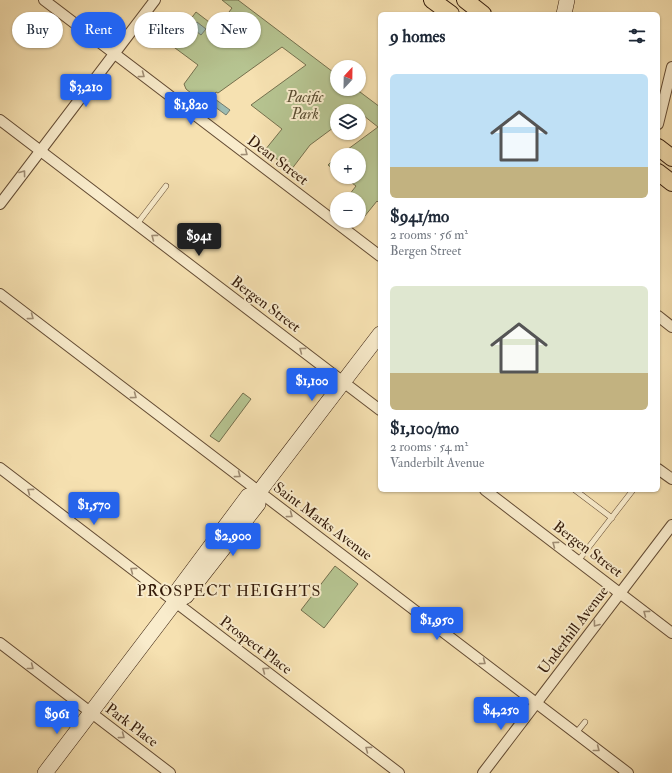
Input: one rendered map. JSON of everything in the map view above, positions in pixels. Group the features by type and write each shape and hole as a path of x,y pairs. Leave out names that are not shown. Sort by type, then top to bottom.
{"main road":[{"path":"433,0 448,12"},
{"path":"465,0 480,12"},
{"path":"564,12 567,0"},
{"path":"660,149 672,158"},
{"path":"660,173 672,182"},
{"path":"45,773 175,602 178,590 248,496 259,492 378,337"}],"street":[{"name":"Dean Street","path":"44,0 378,254"},
{"path":"0,204 155,0"},
{"path":"660,116 672,67"},
{"name":"Bergen Street","path":"0,120 378,408"},
{"name":"Saint Marks Avenue","path":"0,294 628,773"},
{"path":"660,318 672,327"},
{"name":"Prospect Place","path":"0,468 399,773"},
{"path":"660,470 672,479"},
{"name":"Bergen Street","path":"488,492 672,633"},
{"name":"Underhill Avenue","path":"483,773 672,524"},
{"name":"Park Place","path":"0,643 170,773"}],"lane":[{"path":"137,224 166,186"},
{"path":"578,492 612,518"},
{"path":"578,561 632,492"},
{"path":"576,733 585,722"}],"green space":[{"name":"Pacific Park","path":"222,0 238,0 254,12 229,12 232,8"},
{"name":"Pacific Park","path":"198,14 206,20 206,48 261,48 261,17 330,70 330,96 365,96 378,106 378,127 366,118 366,104 330,104 330,130 310,145 291,170 265,150 282,129 251,105 306,65 282,47 218,93 216,92 206,105 186,89 184,84 198,65 175,48 198,48"},
{"name":"Pacific Park","path":"378,127 378,202 377,201 366,215 366,192 351,192 356,186 353,184 366,184 366,148 350,148 360,140 366,140 366,136"},
{"path":"243,393 251,399 219,442 210,436"},
{"path":"335,566 358,584 324,628 301,610"}],"water":[{"path":"198,23 206,29 201,35 198,33"},
{"path":"215,99 230,110 226,115 211,104"}],"district":[{"name":"PROSPECT HEIGHTS","path":"229,590"}]}
